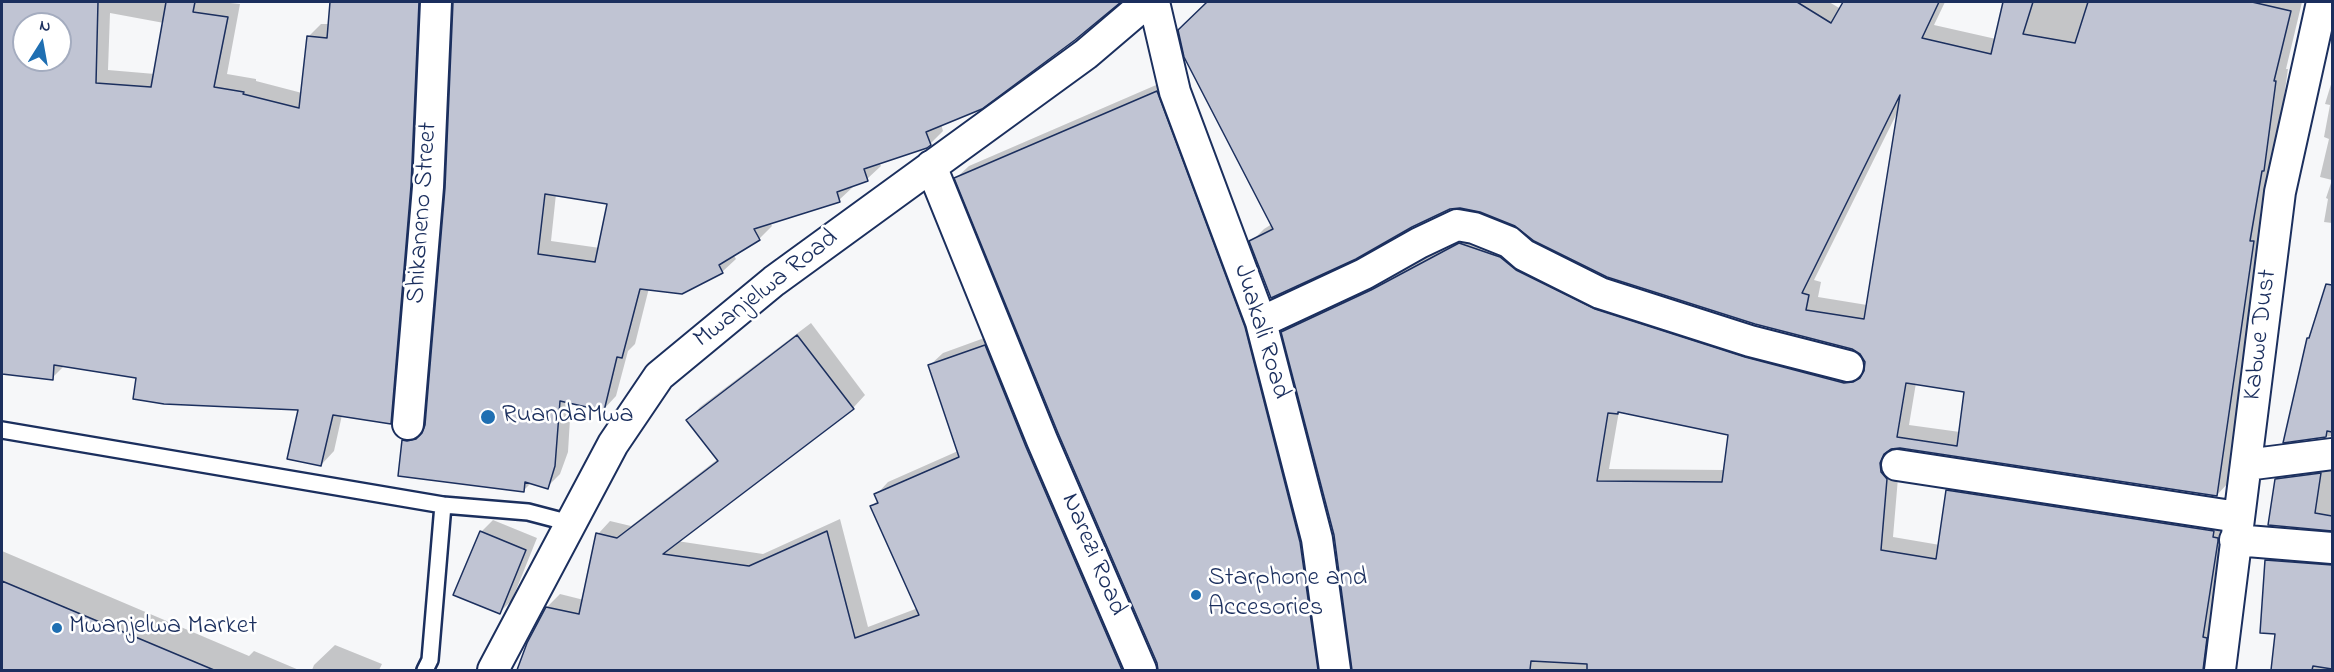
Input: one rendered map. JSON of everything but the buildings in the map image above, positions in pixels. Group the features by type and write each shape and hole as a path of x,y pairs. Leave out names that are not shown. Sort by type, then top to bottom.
{"street":[{"name":"Shikaneno Street","path":"408,424 428,187 436,2"},
{"name":"Mwanjelwa Road","path":"493,670 613,444 659,376 774,281 1086,54 1147,2"},
{"name":"Juakali Road","path":"1154,2 1175,92 1261,322 1317,539 1335,670"},
{"name":"Kabwe Dust","path":"2220,670 2280,192 2322,2"},
{"name":"Narezi Road","path":"931,166 1042,440 1141,670"},
{"path":"1261,322 1364,274 1457,225 1474,228 1509,242 1524,255 1600,293 1750,341 1848,366"},
{"path":"2246,465 2332,454"},
{"path":"1897,465 2332,548"}],"lane":[{"path":"2,430 443,505 528,512 570,524"},
{"path":"425,670 430,660 443,505"}],"place":[{"name":"RuandaMwa","path":"488,417"},
{"name":"Starphone and Accesories","path":"1196,595"},
{"name":"Mwanjelwa Market","path":"57,628"}]}
